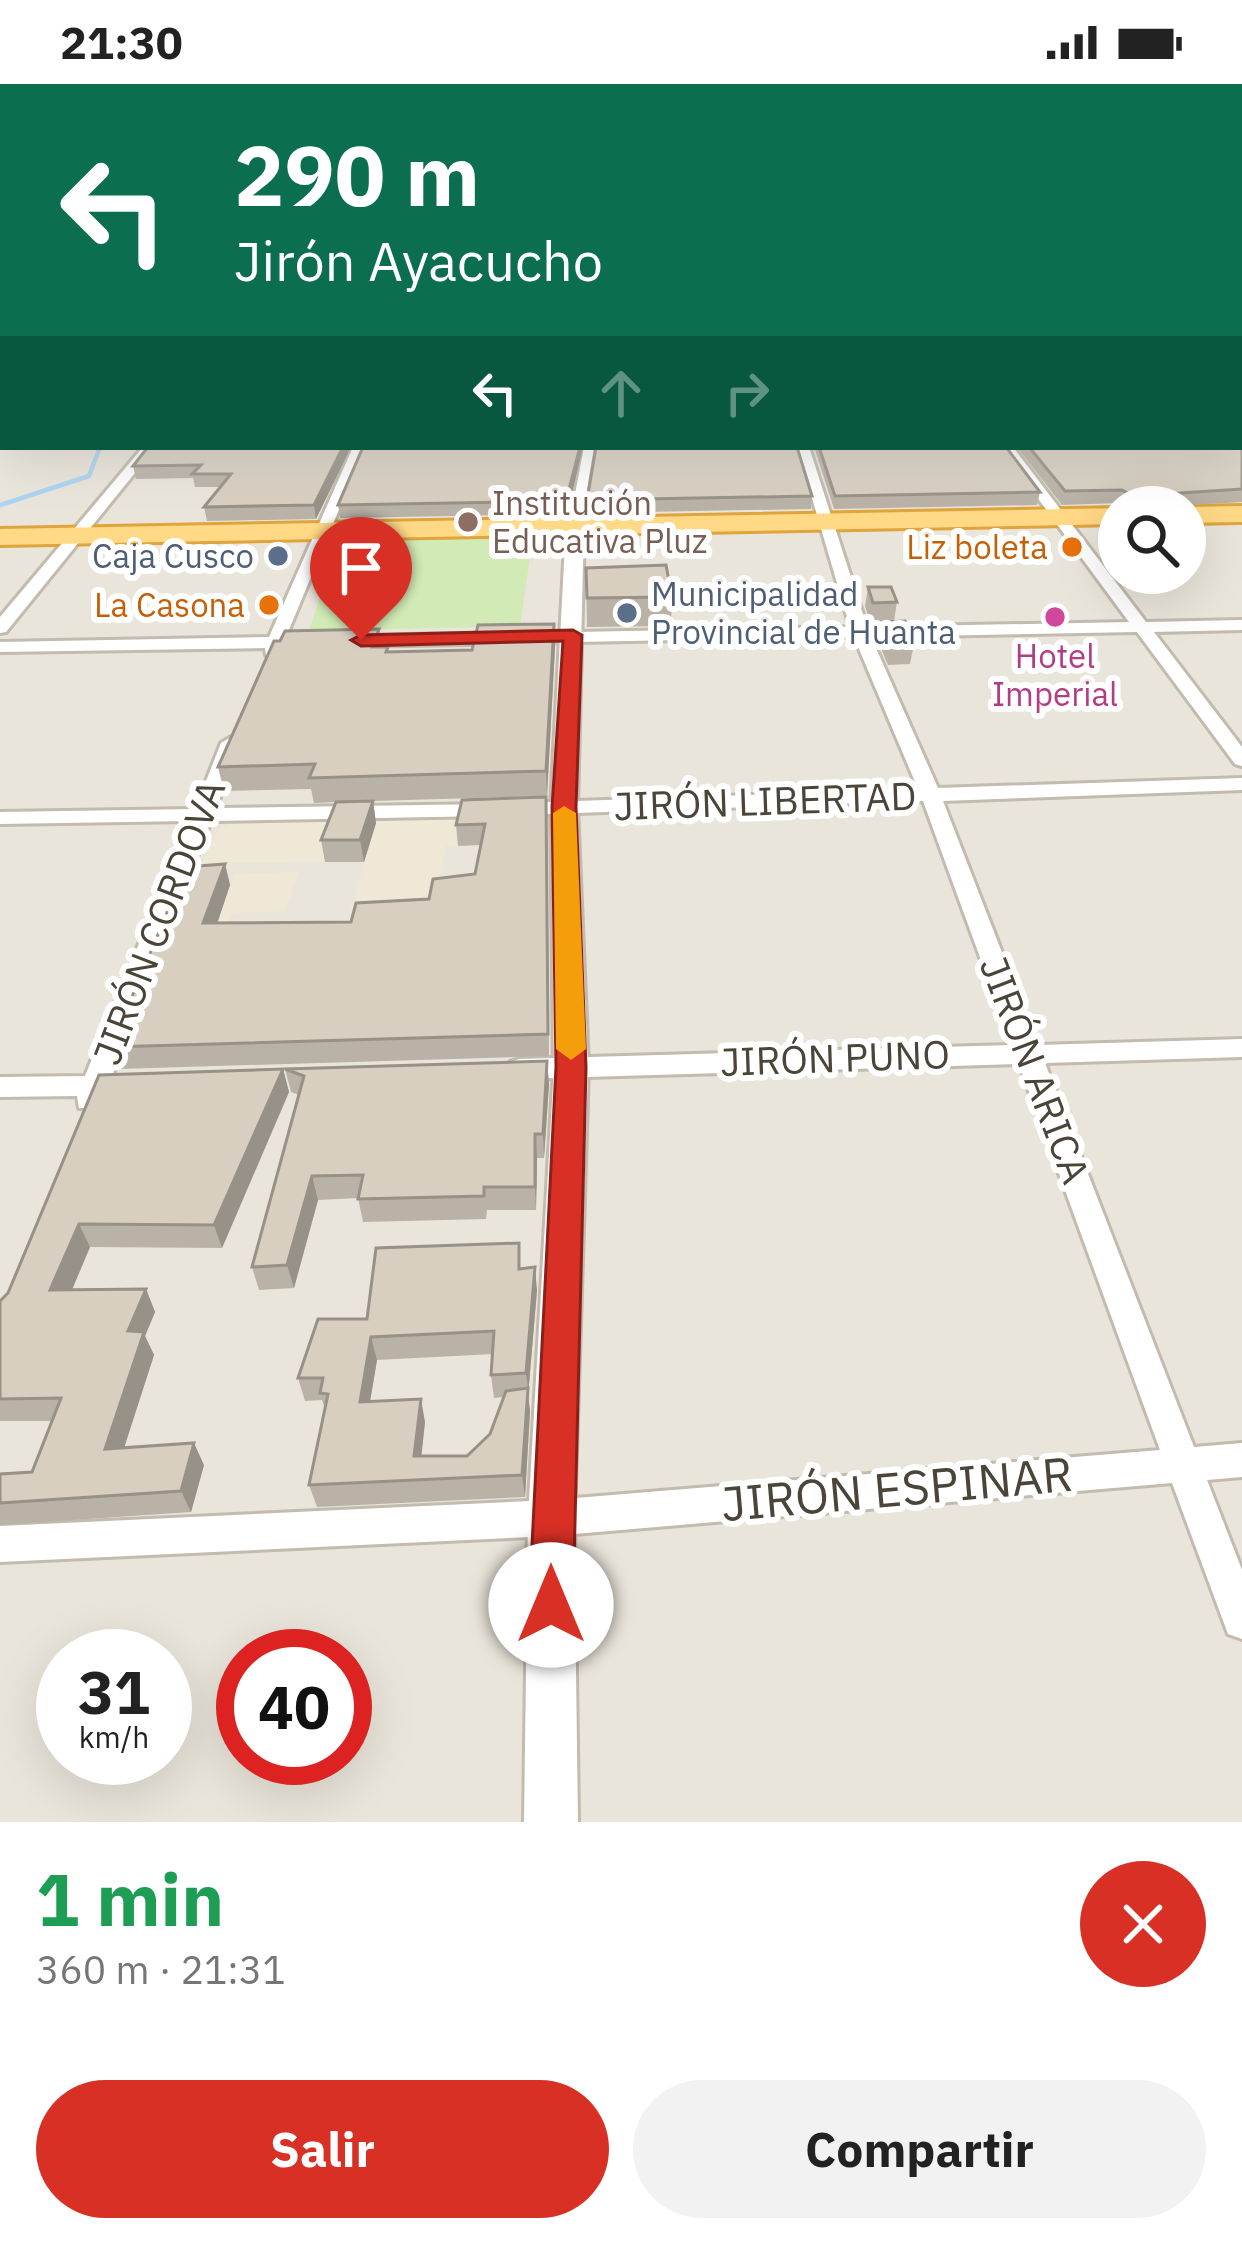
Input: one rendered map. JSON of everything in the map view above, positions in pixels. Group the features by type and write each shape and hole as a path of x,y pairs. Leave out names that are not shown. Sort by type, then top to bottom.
{"highway":[{"path":"1206,515 1242,514"},
{"path":"0,537 1098,516"}],"street":[{"path":"0,628 146,450"},
{"path":"259,681 358,450"},
{"path":"551,1822 551,1518 571,1067 564,807 575,526 588,450"},
{"name":"JIRÓN ARICA","path":"804,450 860,632 931,796 1242,1620"},
{"path":"1008,450 1242,760"},
{"path":"0,646 1242,625"},
{"name":"JIRÓN CORDOVA","path":"77,1129 197,818 241,720"},
{"name":"JIRÓN LIBERTAD","path":"0,818 197,818 1242,784"},
{"name":"JIRÓN PUNO","path":"500,1070 1242,1048"},
{"path":"0,1087 142,1085"},
{"name":"JIRÓN ESPINAR","path":"0,1544 551,1518 1242,1460"}],"shaded area":[{"path":"0,450 1242,450 1242,1822 0,1822"},
{"path":"465,818 458,846 446,846 434,910 350,913 377,819"},
{"path":"342,819 325,862 202,863 219,829 232,823"},
{"path":"299,872 285,911 233,913 226,928 216,926 234,874"}],"green space":[{"path":"533,536 520,626 309,631 338,542"}],"building":[{"path":"146,450 342,450 314,505 204,507 231,474 192,474 201,465 133,466"},
{"path":"362,450 579,450 566,501 338,505"},
{"path":"595,450 798,450 812,496 587,500"},
{"path":"820,450 1008,450 1040,492 835,496"},
{"path":"1031,450 1242,450 1242,489 1098,486 1098,490 1065,491"},
{"path":"666,565 672,597 587,598 586,568"},
{"path":"868,587 891,587 897,602 873,603"},
{"path":"905,621 914,644 891,644 881,622"},
{"path":"554,624 546,771 309,778 315,764 218,767 274,641 280,641 285,631 379,629 372,647 388,647 386,652 472,650 478,625"},
{"path":"546,797 548,1034 111,1047 186,867 225,864 203,923 351,922 356,903 429,899 433,879 475,874 485,824 456,825 462,800"},
{"path":"373,801 360,840 321,840 336,802"},
{"path":"547,1061 543,1134 535,1134 535,1187 484,1187 484,1196 358,1199 363,1175 312,1176 287,1265 252,1267 304,1076 285,1069"},
{"path":"283,1069 214,1225 79,1224 50,1290 146,1289 128,1331 144,1332 105,1449 194,1443 181,1491 0,1503 0,1474 32,1472 61,1398 0,1399 0,1301 8,1293 99,1075"},
{"path":"519,1243 519,1269 535,1267 526,1373 491,1375 494,1331 371,1337 360,1402 421,1399 414,1456 467,1456 490,1434 506,1391 528,1388 522,1475 309,1485 328,1394 320,1393 323,1378 298,1378 318,1319 367,1319 376,1248"}],"waterway":[{"path":"0,505 89,476 99,450"}],"slow traffic":[{"path":"564,813 571,1049"}],"place":[{"name":"Institución Educativa Pluz","path":"468,522"},
{"name":"Liz boleta","path":"1072,547"},
{"name":"Caja Cusco","path":"278,556"},
{"name":"La Casona","path":"269,605"},
{"name":"Municipalidad Provincial de Huanta","path":"627,613"},
{"name":"Hotel Imperial","path":"1055,617"}],"route":[{"path":"361,640 573,635 564,807 571,1067 551,1605"}]}
